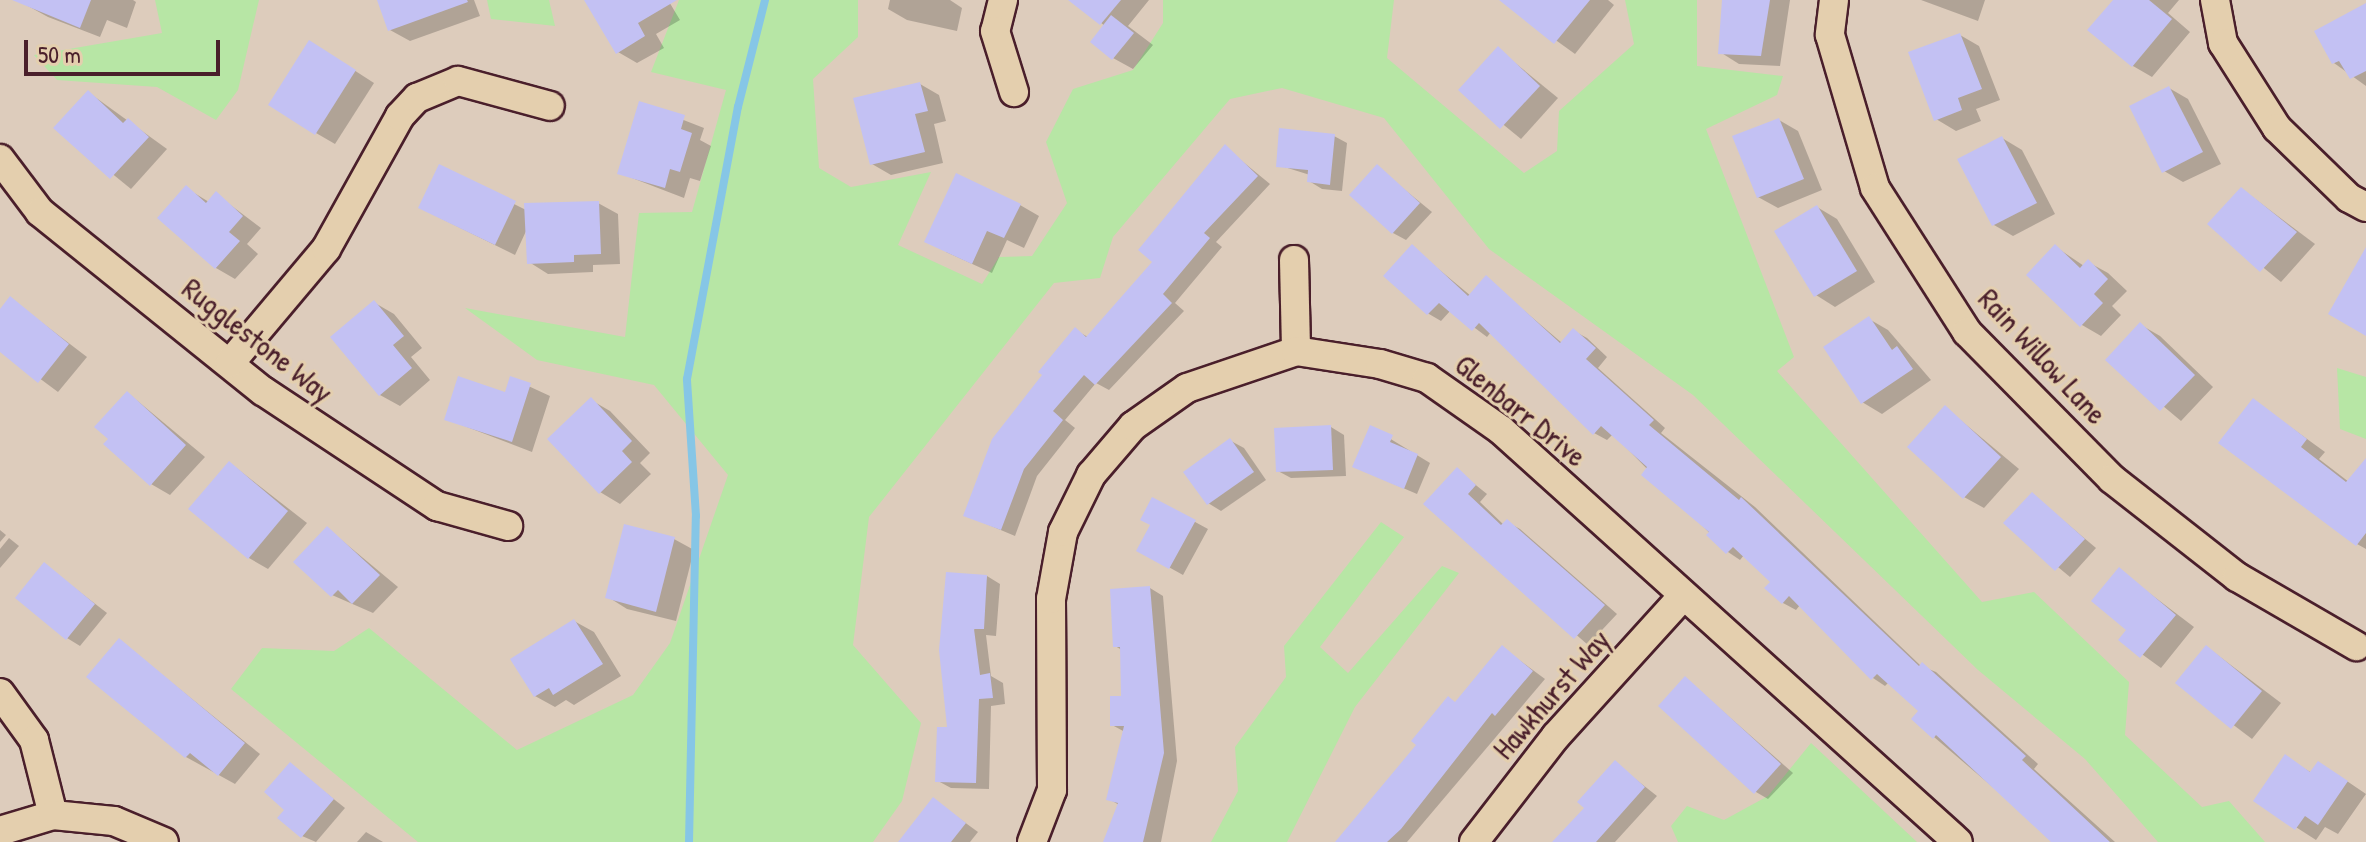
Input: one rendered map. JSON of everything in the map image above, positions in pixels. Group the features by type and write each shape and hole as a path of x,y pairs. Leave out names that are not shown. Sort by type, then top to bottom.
{"street":[{"path":"1003,0 995,31 1014,92"},
{"name":"Rain Willow Lane","path":"1834,0 1830,35 1875,188 1967,332 2112,479 2237,577 2356,646"},
{"path":"2215,0 2223,43 2277,128 2349,198 2366,207"},
{"path":"230,363 326,249 400,116 417,98 458,81 550,106"},
{"name":"Rugglestone Way","path":"0,159 40,212 341,447 437,506 508,526"},
{"path":"1294,260 1296,351"},
{"name":"Glenbarr Drive","path":"1032,842 1052,790 1051,599 1063,532 1091,475 1133,426 1187,388 1296,351 1380,364 1427,378 1501,430 1958,842"},
{"name":"Hawkhurst Way","path":"1474,842 1556,736 1684,595"},
{"path":"0,693 34,740 53,815"},
{"path":"0,831 53,815 114,821 164,842"}],"green space":[{"path":"155,0 259,0 238,90 216,120 157,87 57,80 34,55 162,33"},
{"path":"487,0 549,0 555,26 491,19"},
{"path":"679,0 858,0 858,37 813,79 819,168 851,187 931,172 898,245 982,284 999,257 1032,256 1067,203 1046,142 1073,89 1133,70 1163,23 1163,0 1394,0 1387,58 1524,173 1557,151 1559,111 1634,44 1625,0 1697,0 1697,66 1783,76 1777,95 1706,129 1794,357 1777,371 1982,602 2034,592 2129,682 2125,735 2202,807 2229,801 2265,842 2158,842 2085,759 1978,670 1693,395 1489,249 1384,118 1282,88 1230,99 1113,237 1100,278 1054,283 869,517 853,645 921,723 902,801 873,842 418,842 231,689 262,648 334,651 369,628 517,750 633,695 670,643 728,475 654,385 537,360 465,308 625,337 639,213 692,212 726,90 651,72"},
{"path":"2337,368 2366,377 2366,439 2340,429"},
{"path":"1381,522 1404,537 1320,647 1348,673 1442,566 1459,573 1355,707 1287,842 1211,842 1238,791 1235,747 1286,677 1284,646"},
{"path":"1811,743 1917,842 1678,842 1671,826 1687,806 1724,820 1768,796"}],"building":[{"path":"12,0 91,0 80,28"},
{"path":"377,0 467,0 468,2 388,31"},
{"path":"584,0 677,0 638,23 645,36 616,54"},
{"path":"1068,0 1121,0 1100,25"},
{"path":"1499,0 1590,0 1554,44"},
{"path":"1722,0 1770,0 1761,56 1718,54"},
{"path":"2113,0 2149,0 2172,19 2132,67 2087,30"},
{"path":"2366,3 2366,71 2350,79 2339,61 2332,64 2314,31"},
{"path":"1111,15 1134,33 1112,60 1090,42"},
{"path":"1960,33 1982,89 1958,98 1962,110 1934,121 1908,52"},
{"path":"309,40 356,70 315,135 268,105"},
{"path":"1498,46 1540,86 1500,129 1458,90"},
{"path":"920,82 928,111 915,114 925,152 870,165 853,98"},
{"path":"2169,86 2203,152 2162,173 2129,106"},
{"path":"88,90 123,123 128,118 149,137 110,179 53,128"},
{"path":"639,101 685,115 681,129 692,133 680,172 670,169 665,188 617,174"},
{"path":"1779,118 1804,179 1757,198 1732,136"},
{"path":"1279,128 1335,134 1330,185 1307,182 1308,170 1276,167"},
{"path":"2002,136 2037,203 1992,226 1957,159"},
{"path":"1225,144 1258,176 1204,233 1210,238 1163,294 1172,303 1095,385 1084,375 1053,411 1063,420 1024,469 1001,530 963,516 992,439 1042,375 1038,372 1075,327 1086,337 1152,262 1138,250"},
{"path":"439,164 516,201 495,245 418,208"},
{"path":"1377,164 1420,203 1392,234 1349,195"},
{"path":"956,173 1021,204 1004,238 987,231 972,264 924,242"},
{"path":"186,185 206,203 216,191 243,216 229,232 240,241 215,269 157,218"},
{"path":"2241,187 2297,232 2260,272 2207,224"},
{"path":"599,201 601,254 574,255 574,262 527,264 524,203"},
{"path":"1817,205 1857,271 1814,297 1774,231"},
{"path":"1412,244 1468,296 1486,275 1560,343 1573,328 1596,348 1586,359 1654,420 1649,425 1739,500 1741,497 1919,666 1922,662 2026,756 2022,760 2110,842 2051,842 1936,735 1933,739 1911,719 1918,711 1877,674 1871,680 1789,596 1782,604 1764,588 1770,582 1733,547 1726,554 1706,535 1709,532 1641,475 1647,467 1601,426 1593,435 1479,323 1472,331 1439,303 1427,315 1383,276"},
{"path":"2055,244 2080,268 2088,259 2108,279 2094,294 2103,303 2080,327 2026,275"},
{"path":"2366,247 2366,336 2328,314"},
{"path":"10,296 69,344 38,383 0,352 0,309"},
{"path":"374,300 404,336 393,345 412,368 379,396 330,337"},
{"path":"1869,316 1892,350 1897,346 1913,369 1861,404 1823,347"},
{"path":"2140,322 2195,375 2160,411 2105,360"},
{"path":"458,376 505,392 510,376 531,383 512,442 444,420"},
{"path":"127,391 186,445 150,486 103,444 108,439 94,427"},
{"path":"591,397 632,441 622,451 632,462 599,494 547,439"},
{"path":"2253,398 2307,439 2301,447 2346,482 2366,458 2366,533 2356,546 2218,443"},
{"path":"1945,405 2001,457 1963,499 1907,447"},
{"path":"1331,425 1333,470 1276,472 1274,428"},
{"path":"1370,425 1393,435 1390,442 1418,454 1404,489 1352,467"},
{"path":"1230,438 1254,472 1207,505 1183,472"},
{"path":"229,461 288,511 248,559 188,509"},
{"path":"1457,467 1476,485 1468,494 1501,525 1507,519 1605,605 1574,639 1423,504"},
{"path":"2032,492 2085,539 2055,571 2003,523"},
{"path":"1152,497 1196,520 1169,569 1136,551 1150,525 1140,520"},
{"path":"624,524 675,537 656,612 605,598"},
{"path":"327,526 380,575 352,604 338,590 331,597 293,562"},
{"path":"44,562 95,604 66,640 15,598"},
{"path":"2119,567 2176,615 2140,658 2118,640 2126,630 2091,601"},
{"path":"946,572 987,575 984,629 974,629 980,675 990,673 993,698 979,699 976,783 935,782 937,727 947,727 939,650"},
{"path":"1150,586 1164,753 1143,842 1103,842 1118,803 1106,800 1124,726 1110,726 1110,696 1121,696 1120,647 1113,647 1110,589"},
{"path":"574,619 603,664 553,695 549,688 534,697 510,659"},
{"path":"119,638 245,743 218,776 190,753 185,758 86,677"},
{"path":"1502,645 1533,671 1495,716 1492,713 1401,829 1387,842 1335,842 1416,745 1411,741 1448,696 1455,702"},
{"path":"2206,645 2262,691 2231,729 2175,683"},
{"path":"1685,676 1781,764 1754,794 1658,706"},
{"path":"2285,754 2310,772 2318,761 2348,781 2318,825 2305,816 2295,830 2253,801"},
{"path":"1615,760 1645,787 1596,842 1552,842 1584,808 1577,802"},
{"path":"290,762 334,799 301,838 277,818 284,810 264,792"},
{"path":"933,797 966,823 951,842 898,842"}],"waterway":[{"path":"689,842 696,516 687,379 738,107 765,0"}]}
